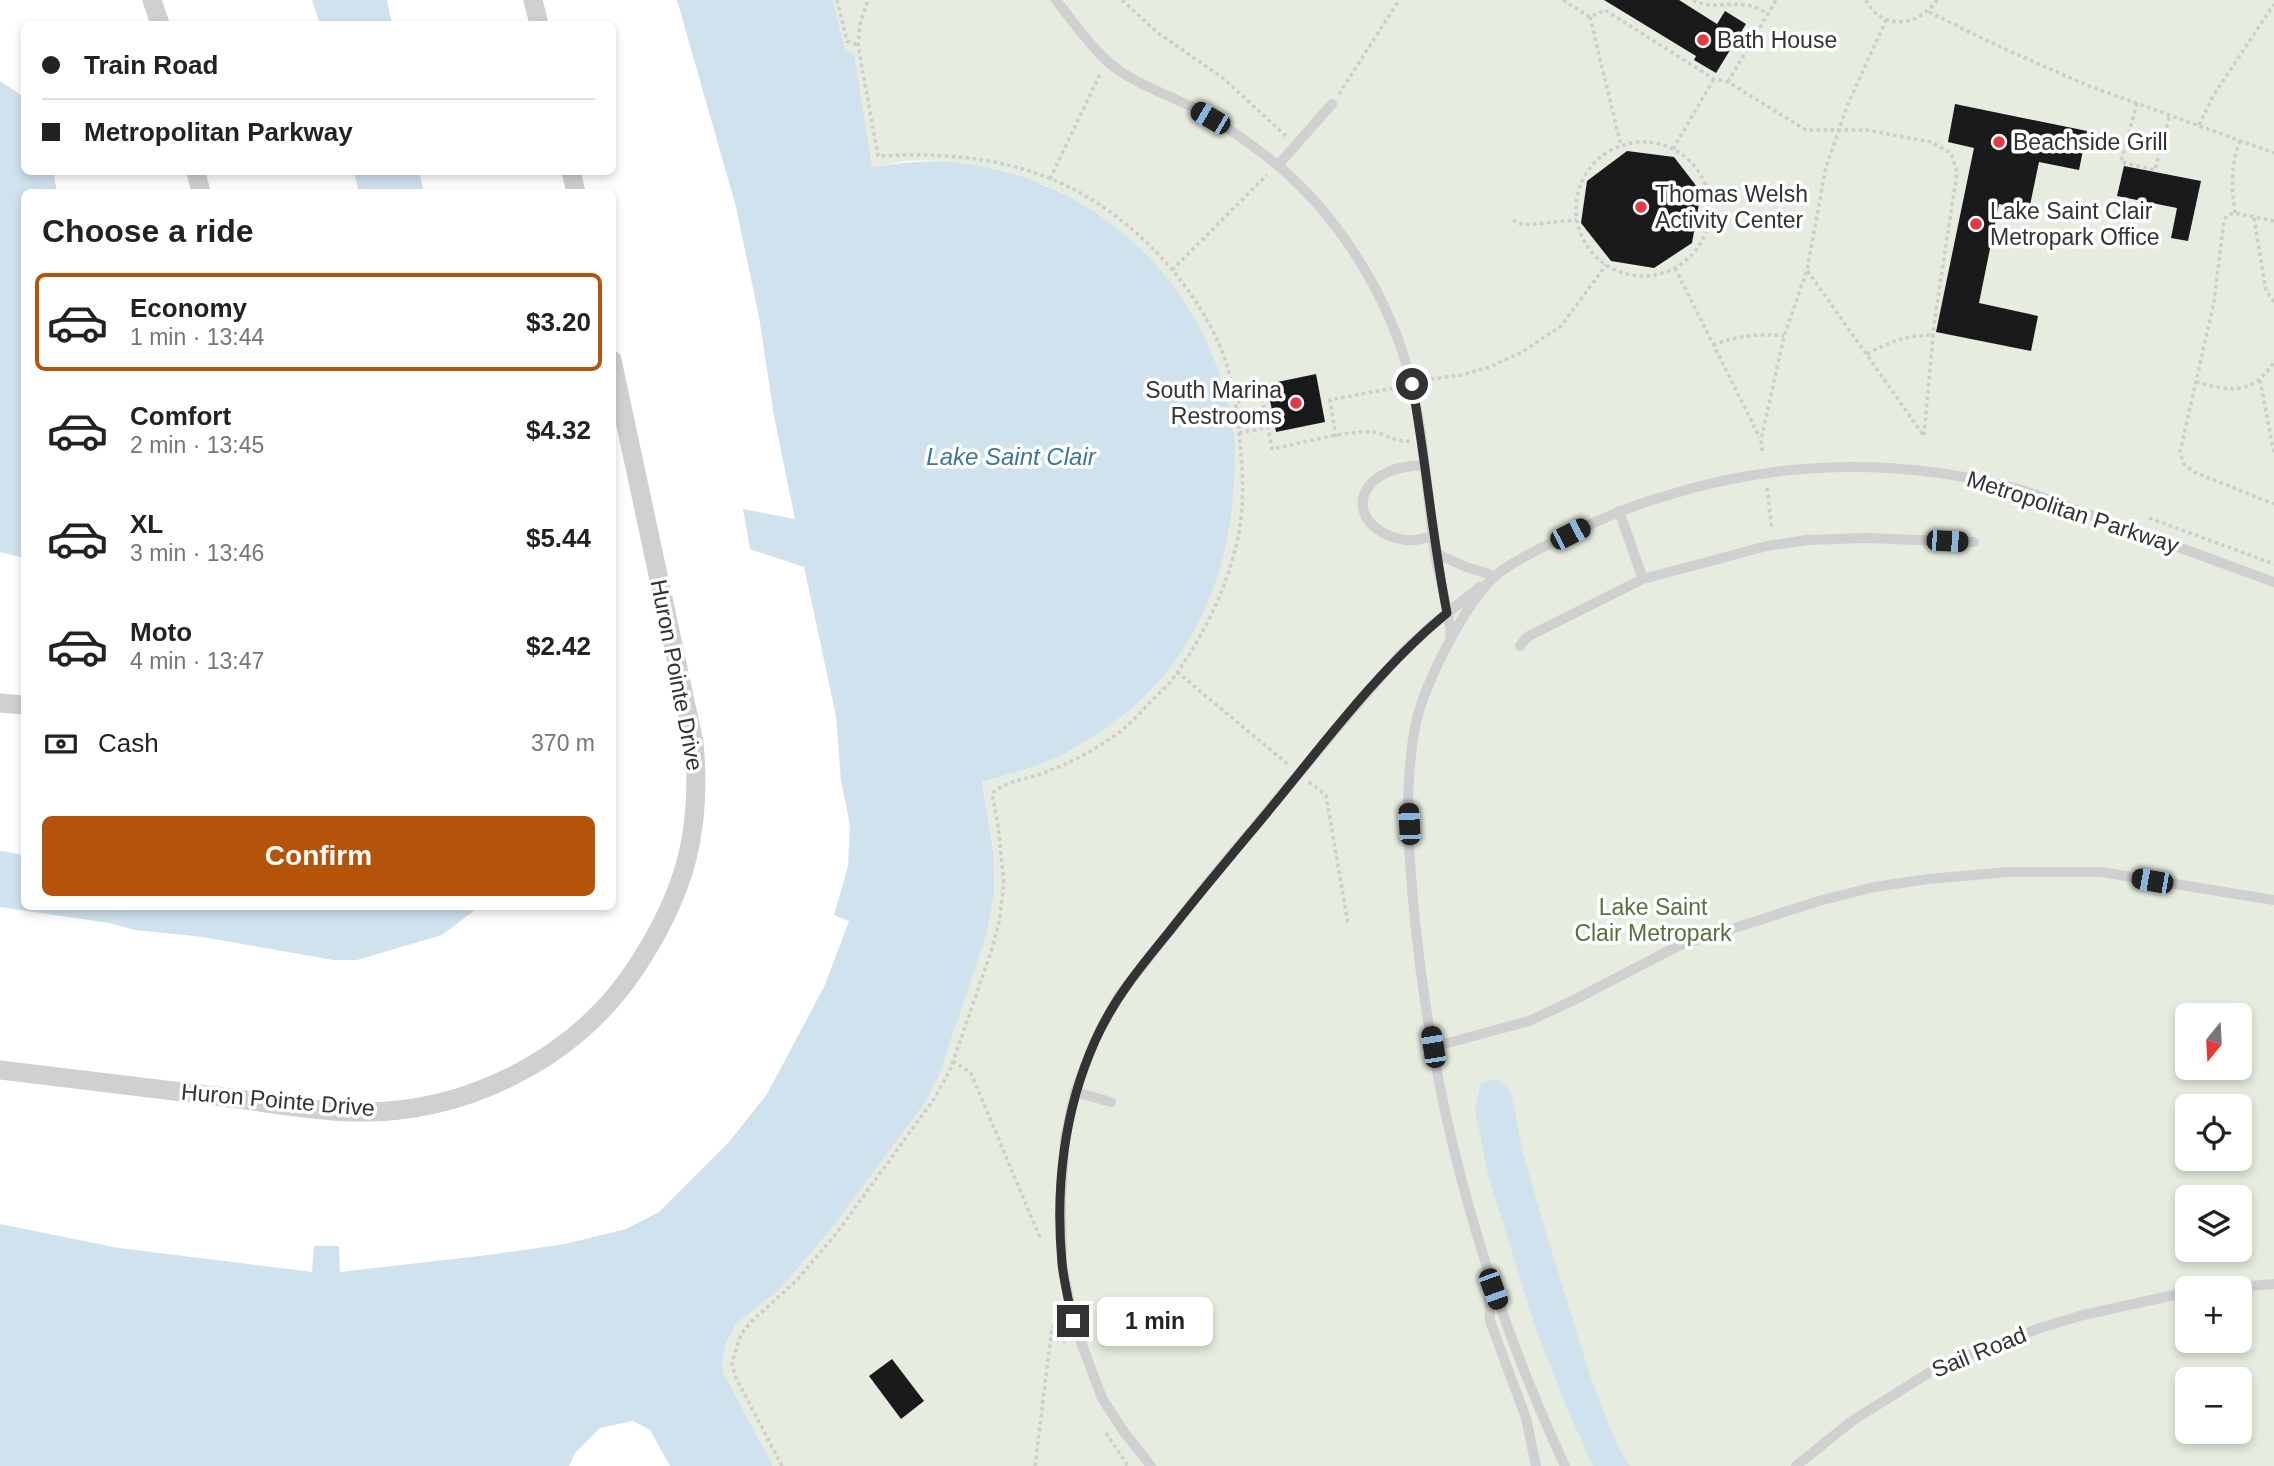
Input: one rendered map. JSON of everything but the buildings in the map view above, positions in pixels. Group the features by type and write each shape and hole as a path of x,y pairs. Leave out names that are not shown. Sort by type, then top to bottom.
{"street":[{"path":"152,0 159,21"},
{"path":"533,0 538,21"},
{"name":"Huron Pointe Drive","path":"0,1070 351,1112 414,1108 471,1093 541,1060 570,1041 624,987 656,937 676,893 695,823 698,783 694,743 616,379"},
{"path":"0,703 21,705"}],"lane":[{"path":"1056,0 1108,62 1223,125 1278,165 1322,211 1358,258 1390,319 1412,384 1426,465 1435,553 1451,639"},
{"path":"1278,165 1332,104"},
{"path":"1426,465 1399,468 1380,476 1367,489 1363,512 1373,527 1390,535 1409,540 1434,536"},
{"name":"Metropolitan Parkway","path":"1495,576 1570,534 1619,511 1702,484 1765,471 1853,466 1951,473 2022,490 2274,582"},
{"path":"1619,511 1643,579"},
{"path":"1520,646 1527,637 1643,579 1728,555 1807,540 1892,538 1975,542"},
{"path":"1435,553 1459,565 1495,576"},
{"path":"1151,1466 1102,1398 1073,1321 1062,1264 1060,1199 1065,1138 1075,1092 1095,1040 1118,998 1147,959 1400,654 1495,576"},
{"path":"1495,576 1451,639 1434,673 1416,723 1409,788 1413,893 1421,971 1433,1047 1462,1189 1488,1274 1545,1423 1565,1466"},
{"path":"1433,1047 1529,1021 1678,946 1788,910 1874,887 1928,878 2008,872 2101,872 2274,900"},
{"path":"1075,1092 1111,1102"},
{"path":"1488,1274 1490,1321 1525,1418 1536,1466"},
{"path":"2252,1286 2274,1284"},
{"name":"Sail Road","path":"1796,1466 1852,1421 1938,1367 2040,1328 2084,1315 2175,1295"}],"path":[{"path":"837,0 847,41 858,45"},
{"path":"782,1466 735,1376 732,1363 735,1347 752,1321 797,1280 836,1234 934,1099 953,1061 999,922 1004,883 992,793 1002,785 1060,766 1102,743 1127,726 1170,682 1207,624 1231,564 1239,534 1241,503 1242,471 1237,402 1224,358 1204,316 1161,255 1133,230 1090,199 1050,179 1010,165 978,159 915,154 877,156 858,45 860,24 868,0"},
{"path":"1122,0 1158,33 1223,78 1257,107 1291,143"},
{"path":"1332,104 1399,0"},
{"path":"1563,0 1590,17 1621,146"},
{"path":"1693,0 1702,5 1752,6 1768,14"},
{"path":"1728,82 1776,0"},
{"path":"1866,0 1876,13 1886,20 1908,22 1929,12 1937,0"},
{"path":"2199,125 2213,96 2274,4"},
{"path":"1590,17 1605,10 1714,79 1728,82 1806,130 1866,130 1931,142 1951,153 1957,172 1933,335 1924,436 1807,270"},
{"path":"1929,12 2089,86 2274,153"},
{"path":"1760,440 1784,336 1807,270 1826,167 1848,104 1886,20"},
{"path":"1050,179 1098,76 1108,62"},
{"path":"1673,149 1714,79"},
{"path":"2137,103 2121,162 2155,170 2170,114"},
{"path":"2235,213 2231,177 2240,140"},
{"path":"1644,141 1673,149 1693,163 1704,181 1710,202 1709,223 1702,243 1688,259 1675,268 1654,275 1621,273 1606,265 1587,245 1576,220 1576,200 1581,181 1592,164 1608,151 1621,146 1644,141"},
{"path":"1172,270 1269,174"},
{"path":"2274,221 2235,213 2224,220 2214,302 2180,452 2184,464 2194,472 2274,505"},
{"path":"2254,218 2266,291 2274,302"},
{"path":"1513,220 1524,225 1576,220"},
{"path":"1422,381 1490,367 1522,352 1561,326 1606,265"},
{"path":"1675,268 1760,440 1762,451"},
{"path":"1867,354 1886,343 1903,338 1933,335"},
{"path":"1713,345 1743,336 1784,336"},
{"path":"2196,382 2238,389 2260,380 2274,362"},
{"path":"2260,380 2274,453"},
{"path":"1336,437 1330,400 1400,387"},
{"path":"1237,402 1262,396 1272,449 1375,432 1400,442 1422,440"},
{"path":"1239,433 1268,427"},
{"path":"1766,486 1772,530"},
{"path":"2149,518 2274,564"},
{"path":"953,1061 971,1073 1041,1240"},
{"path":"1035,1466 1052,1325"}],"green space":[{"name":"Lake Saint Clair Metropark","path":"833,0 2274,0 2274,1466 773,1466 724,1374 722,1361 726,1344 736,1324 781,1288 827,1234 941,1070 956,1026 993,850 982,782 1039,765 1048,186 980,168 945,162 910,161 872,167"}],"water":[{"path":"312,0 387,0 391,21 319,21"},
{"name":"Lake Saint Clair","path":"677,0 833,0 845,50 854,54 872,167 911,162 951,162 1004,172 1054,190 1099,215 1138,247 1173,285 1200,329 1221,377 1234,439 1234,482 1227,539 1221,565 1203,613 1177,658 1144,697 1121,717 1080,745 1051,759 982,782 993,850 994,892 987,932 941,1070 926,1101 827,1234 781,1288 736,1324 726,1344 722,1361 724,1374 773,1466 670,1466 650,1430 633,1421 600,1428 575,1453 569,1466 0,1466 0,1224 119,1248 312,1272 314,1246 339,1246 340,1272 565,1244 626,1229 659,1212 729,1142 767,1094 824,987 849,921 834,915 848,866 850,825 841,781 836,716 804,567 750,549 743,509 795,519 774,416 759,317 736,207"},
{"path":"0,81 21,95 21,175 54,175 56,189 21,189 21,557 0,552"},
{"path":"355,175 420,175 423,189 358,189"},
{"path":"0,851 21,854 21,910 475,910 442,935 357,960 333,960 203,937 135,930 109,923 0,907"},
{"path":"1498,1079 1511,1092 1523,1153 1590,1376 1618,1447 1630,1466 1593,1466 1535,1326 1488,1175 1475,1109 1481,1083"}],"place":[{"name":"Bath House","path":"1703,40"},
{"name":"Beachside Grill","path":"1999,142"},
{"name":"Thomas Welsh Activity Center","path":"1641,207"},
{"name":"Lake Saint Clair Metropark Office","path":"1976,224"},
{"name":"South Marina Restrooms","path":"1296,403"}],"route":[{"path":"1073,1321 1062,1264 1060,1199 1065,1138 1075,1092 1095,1040 1118,998 1206,886 1400,654 1447,613 1435,553 1422,440 1412,384"}]}
